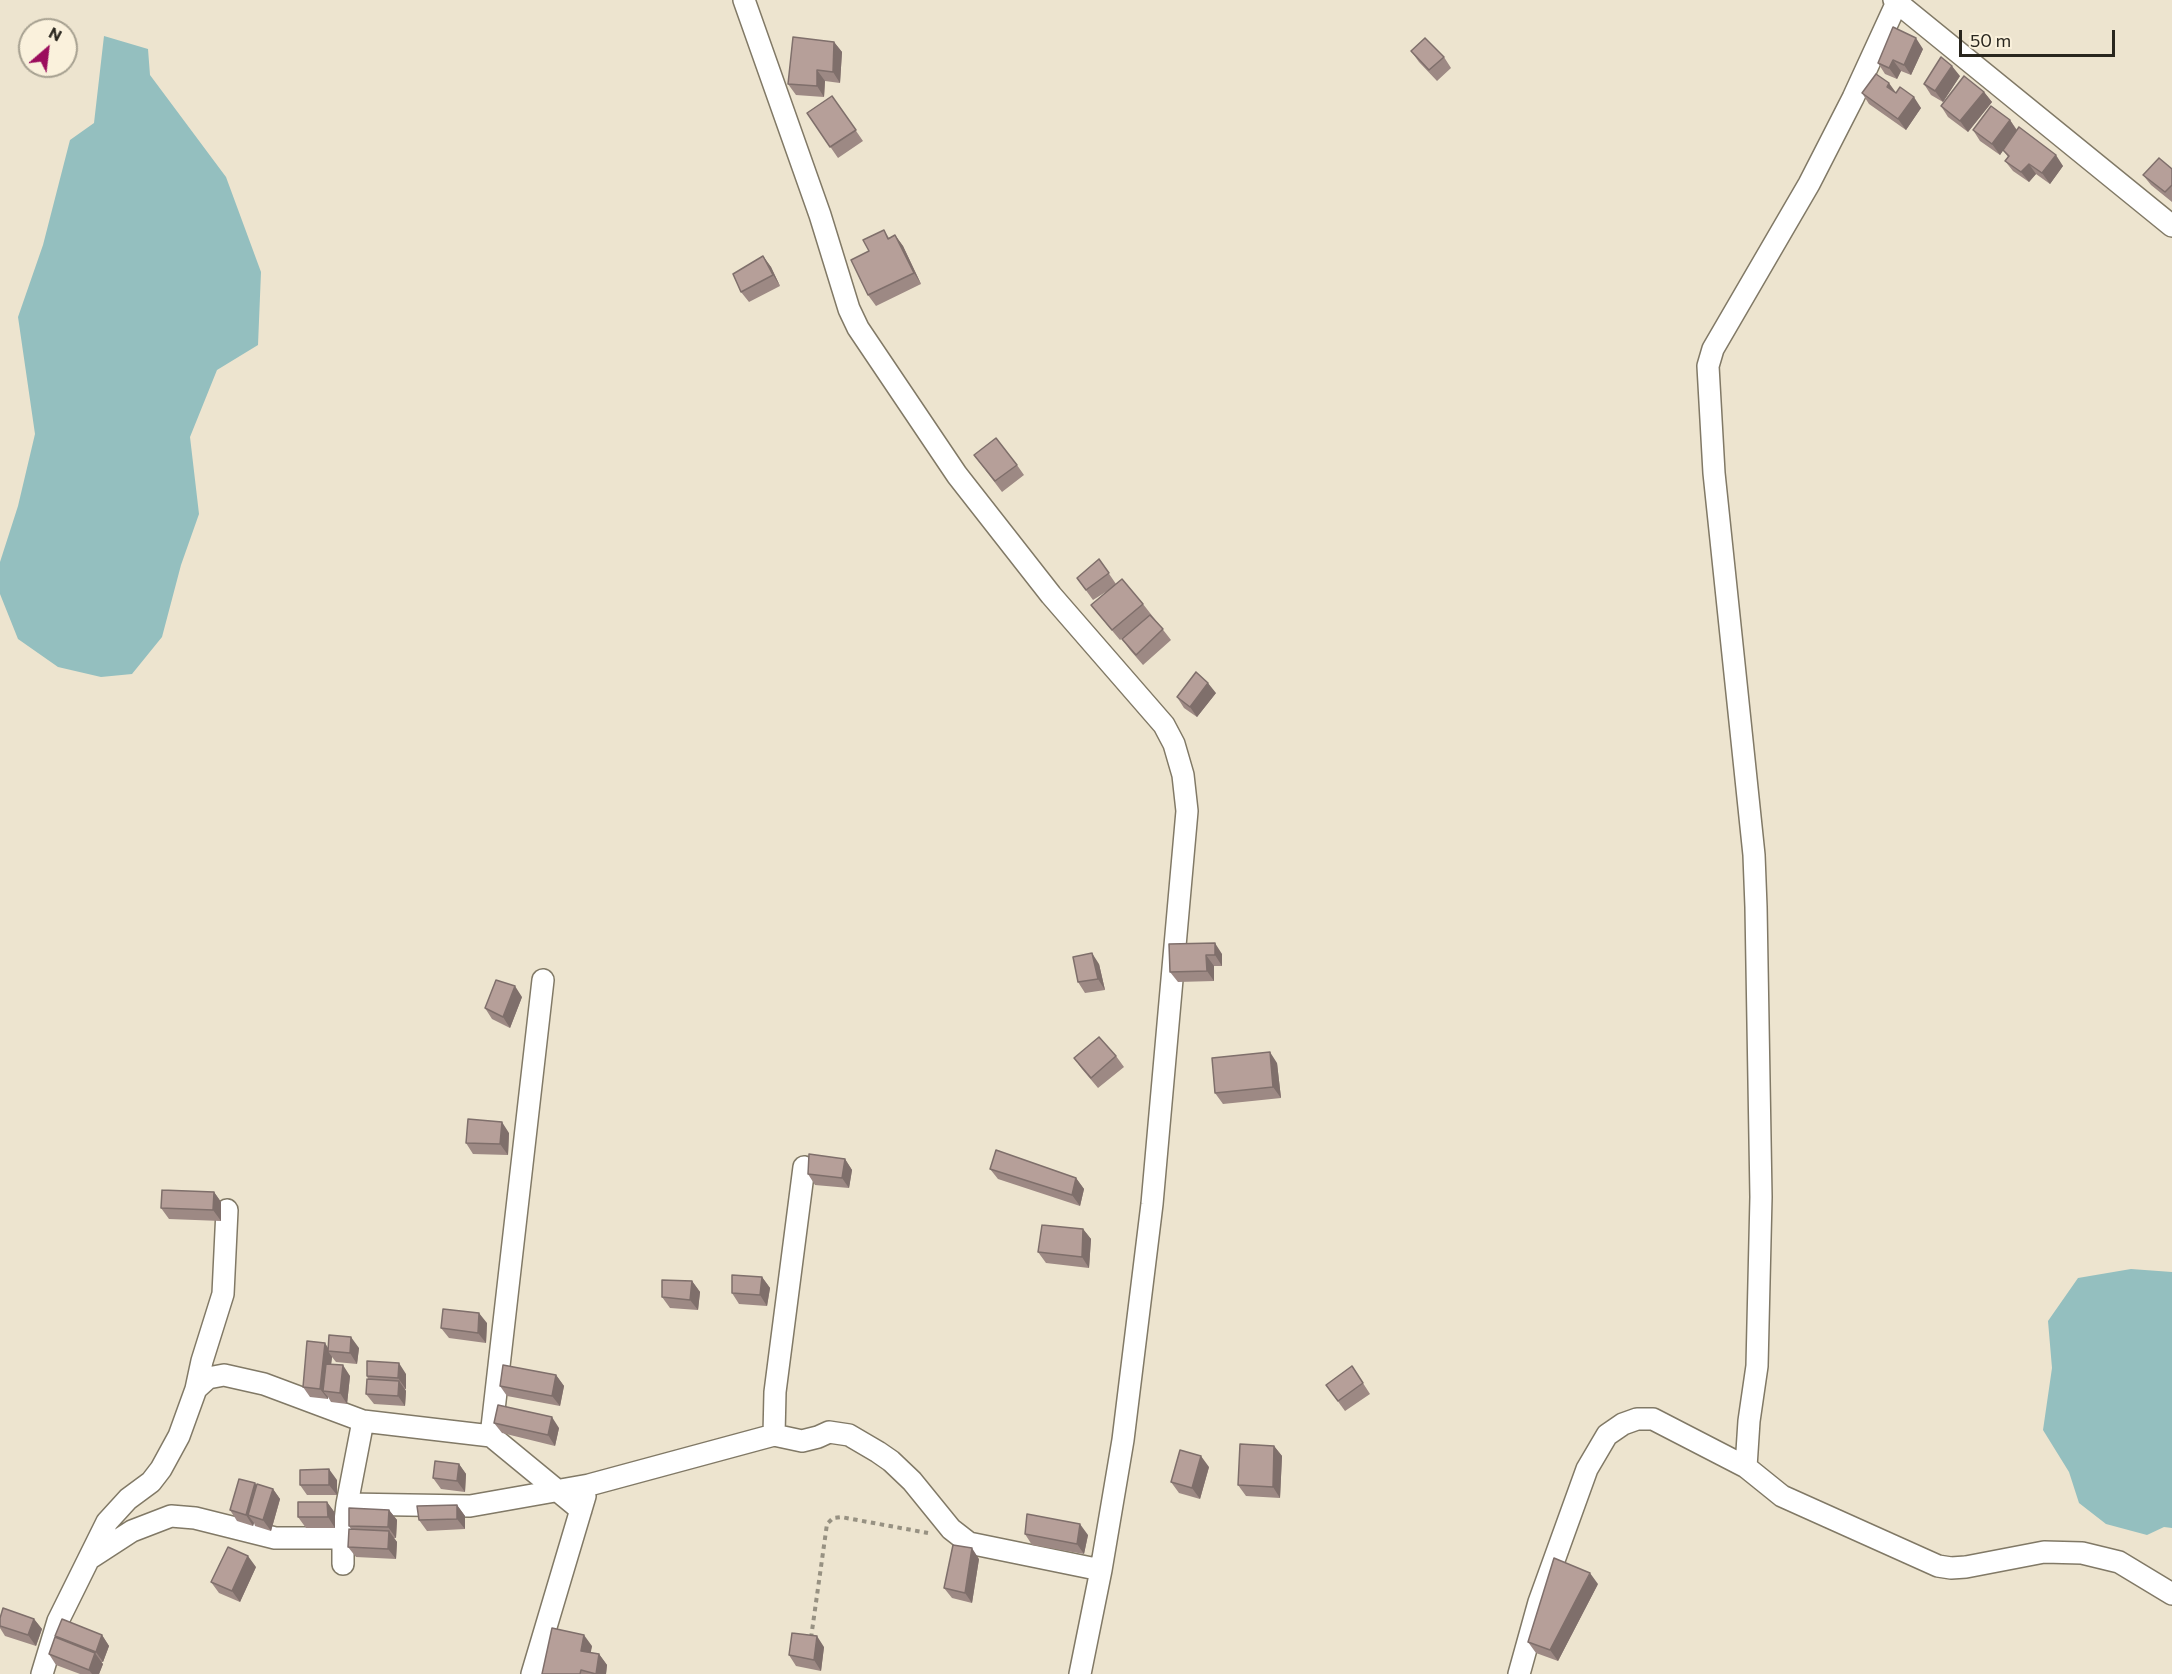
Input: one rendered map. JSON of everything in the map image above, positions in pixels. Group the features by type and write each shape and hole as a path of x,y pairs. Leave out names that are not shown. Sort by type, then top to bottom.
{"street":[{"path":"744,0 820,215 849,309 858,328 957,475 1051,595 1164,725 1180,759 1187,812 1152,1204 1123,1440 1101,1570 1080,1674"},
{"path":"1746,1467 1749,1421 1757,1366 1761,1197 1756,907 1754,855 1714,473 1708,366 1713,349 1809,184 1854,98 1896,1 2172,226"},
{"path":"491,1436 543,980"},
{"path":"774,1436 775,1392 804,1167"},
{"path":"42,1674 58,1621 107,1522 118,1509 151,1482 179,1436 196,1389 202,1361 224,1294 227,1210"},
{"path":"196,1389 208,1378 224,1376 264,1384 363,1421 491,1436 581,1510"},
{"path":"1519,1674 1539,1602 1587,1469 1607,1435 1623,1424 1637,1419 1653,1419 1746,1467 1782,1496 1938,1566 1966,1567 2044,1552 2082,1553 2119,1562 2172,1594"},
{"path":"343,1564 347,1504 363,1421"},
{"path":"347,1504 470,1506 589,1485 774,1436 802,1441 829,1432 837,1432 863,1442 885,1456 912,1481 935,1512 969,1543 1101,1570"},
{"path":"532,1674 589,1485"},
{"path":"89,1559 132,1531 171,1516 195,1518 275,1538 343,1538"}],"path":[{"path":"811,1639 827,1524 833,1518 841,1517 962,1539"}],"water":[{"path":"104,36 148,49 150,75 226,177 261,272 258,345 217,370 190,437 199,514 181,565 162,637 132,674 101,677 58,667 18,639 0,594 0,562 18,506 35,434 18,317 43,245 70,140 94,123"},
{"path":"2131,1269 2172,1272 2172,1528 2164,1527 2147,1535 2106,1524 2079,1503 2069,1472 2043,1430 2052,1368 2048,1321 2078,1278"}],"building":[{"path":"1893,27 1916,38 1904,65 1893,60 1889,68 1878,63"},
{"path":"793,37 834,42 833,72 817,70 817,86 788,84"},
{"path":"1425,38 1444,57 1429,70 1411,51"},
{"path":"1941,57 1952,66 1935,91 1924,84"},
{"path":"1876,74 1889,83 1887,87 1896,93 1900,87 1914,97 1898,119 1862,93"},
{"path":"1964,76 1984,92 1960,121 1941,106"},
{"path":"832,96 856,130 830,147 807,113"},
{"path":"1991,106 2010,120 1992,144 1973,130"},
{"path":"2019,127 2056,155 2042,173 2029,164 2021,172 2005,161 2009,156 2003,150"},
{"path":"2159,158 2172,169 2172,185 2165,192 2143,175"},
{"path":"884,230 888,239 895,235 914,273 868,295 851,260 869,251 863,240"},
{"path":"763,256 773,275 741,292 733,274"},
{"path":"996,438 1017,465 995,481 974,455"},
{"path":"1099,559 1109,573 1086,590 1077,578"},
{"path":"1122,579 1143,604 1112,630 1091,605"},
{"path":"1150,615 1163,629 1136,655 1122,639"},
{"path":"1196,672 1208,683 1190,707 1177,697"},
{"path":"1215,943 1215,955 1206,955 1207,971 1170,972 1169,944"},
{"path":"1092,953 1098,979 1078,982 1073,957"},
{"path":"496,980 515,986 503,1017 485,1008"},
{"path":"1099,1037 1116,1056 1091,1078 1074,1058"},
{"path":"1270,1052 1273,1087 1215,1093 1212,1058"},
{"path":"468,1119 502,1122 500,1144 466,1143"},
{"path":"996,1150 1076,1178 1072,1195 990,1169"},
{"path":"809,1154 845,1159 842,1178 808,1174"},
{"path":"162,1190 214,1192 213,1210 161,1208"},
{"path":"1042,1225 1083,1229 1082,1257 1038,1252"},
{"path":"732,1275 762,1277 760,1295 732,1293"},
{"path":"662,1280 692,1281 690,1300 662,1297"},
{"path":"443,1309 479,1313 478,1333 441,1328"},
{"path":"329,1335 351,1337 350,1353 328,1351"},
{"path":"307,1341 325,1343 320,1389 303,1387"},
{"path":"367,1361 399,1363 398,1378 367,1376"},
{"path":"326,1364 343,1365 340,1393 323,1391"},
{"path":"503,1365 556,1375 552,1396 500,1386"},
{"path":"1352,1366 1363,1383 1338,1401 1326,1385"},
{"path":"367,1379 399,1381 398,1396 366,1394"},
{"path":"498,1405 552,1417 548,1435 494,1423"},
{"path":"1240,1444 1274,1446 1273,1487 1238,1485"},
{"path":"1180,1450 1201,1456 1192,1488 1171,1482"},
{"path":"435,1461 459,1464 457,1481 433,1478"},
{"path":"329,1469 329,1485 300,1485 300,1470"},
{"path":"239,1479 255,1483 246,1515 230,1510"},
{"path":"257,1484 273,1489 263,1520 248,1515"},
{"path":"298,1502 327,1502 328,1517 298,1517"},
{"path":"457,1505 457,1519 419,1520 417,1506"},
{"path":"349,1508 389,1510 388,1527 349,1526"},
{"path":"1027,1514 1080,1524 1077,1544 1025,1534"},
{"path":"349,1529 389,1531 388,1549 348,1547"},
{"path":"953,1545 972,1548 965,1593 944,1588"},
{"path":"228,1547 248,1556 232,1591 211,1582"},
{"path":"1554,1558 1590,1573 1550,1650 1528,1642"},
{"path":"3,1608 34,1619 28,1635 0,1626"},
{"path":"62,1619 102,1635 96,1652 55,1636"},
{"path":"552,1628 584,1635 581,1651 599,1654 596,1674 581,1670 580,1674 542,1674"},
{"path":"792,1633 817,1636 814,1660 789,1655"},
{"path":"55,1637 95,1653 89,1670 49,1654"}]}
